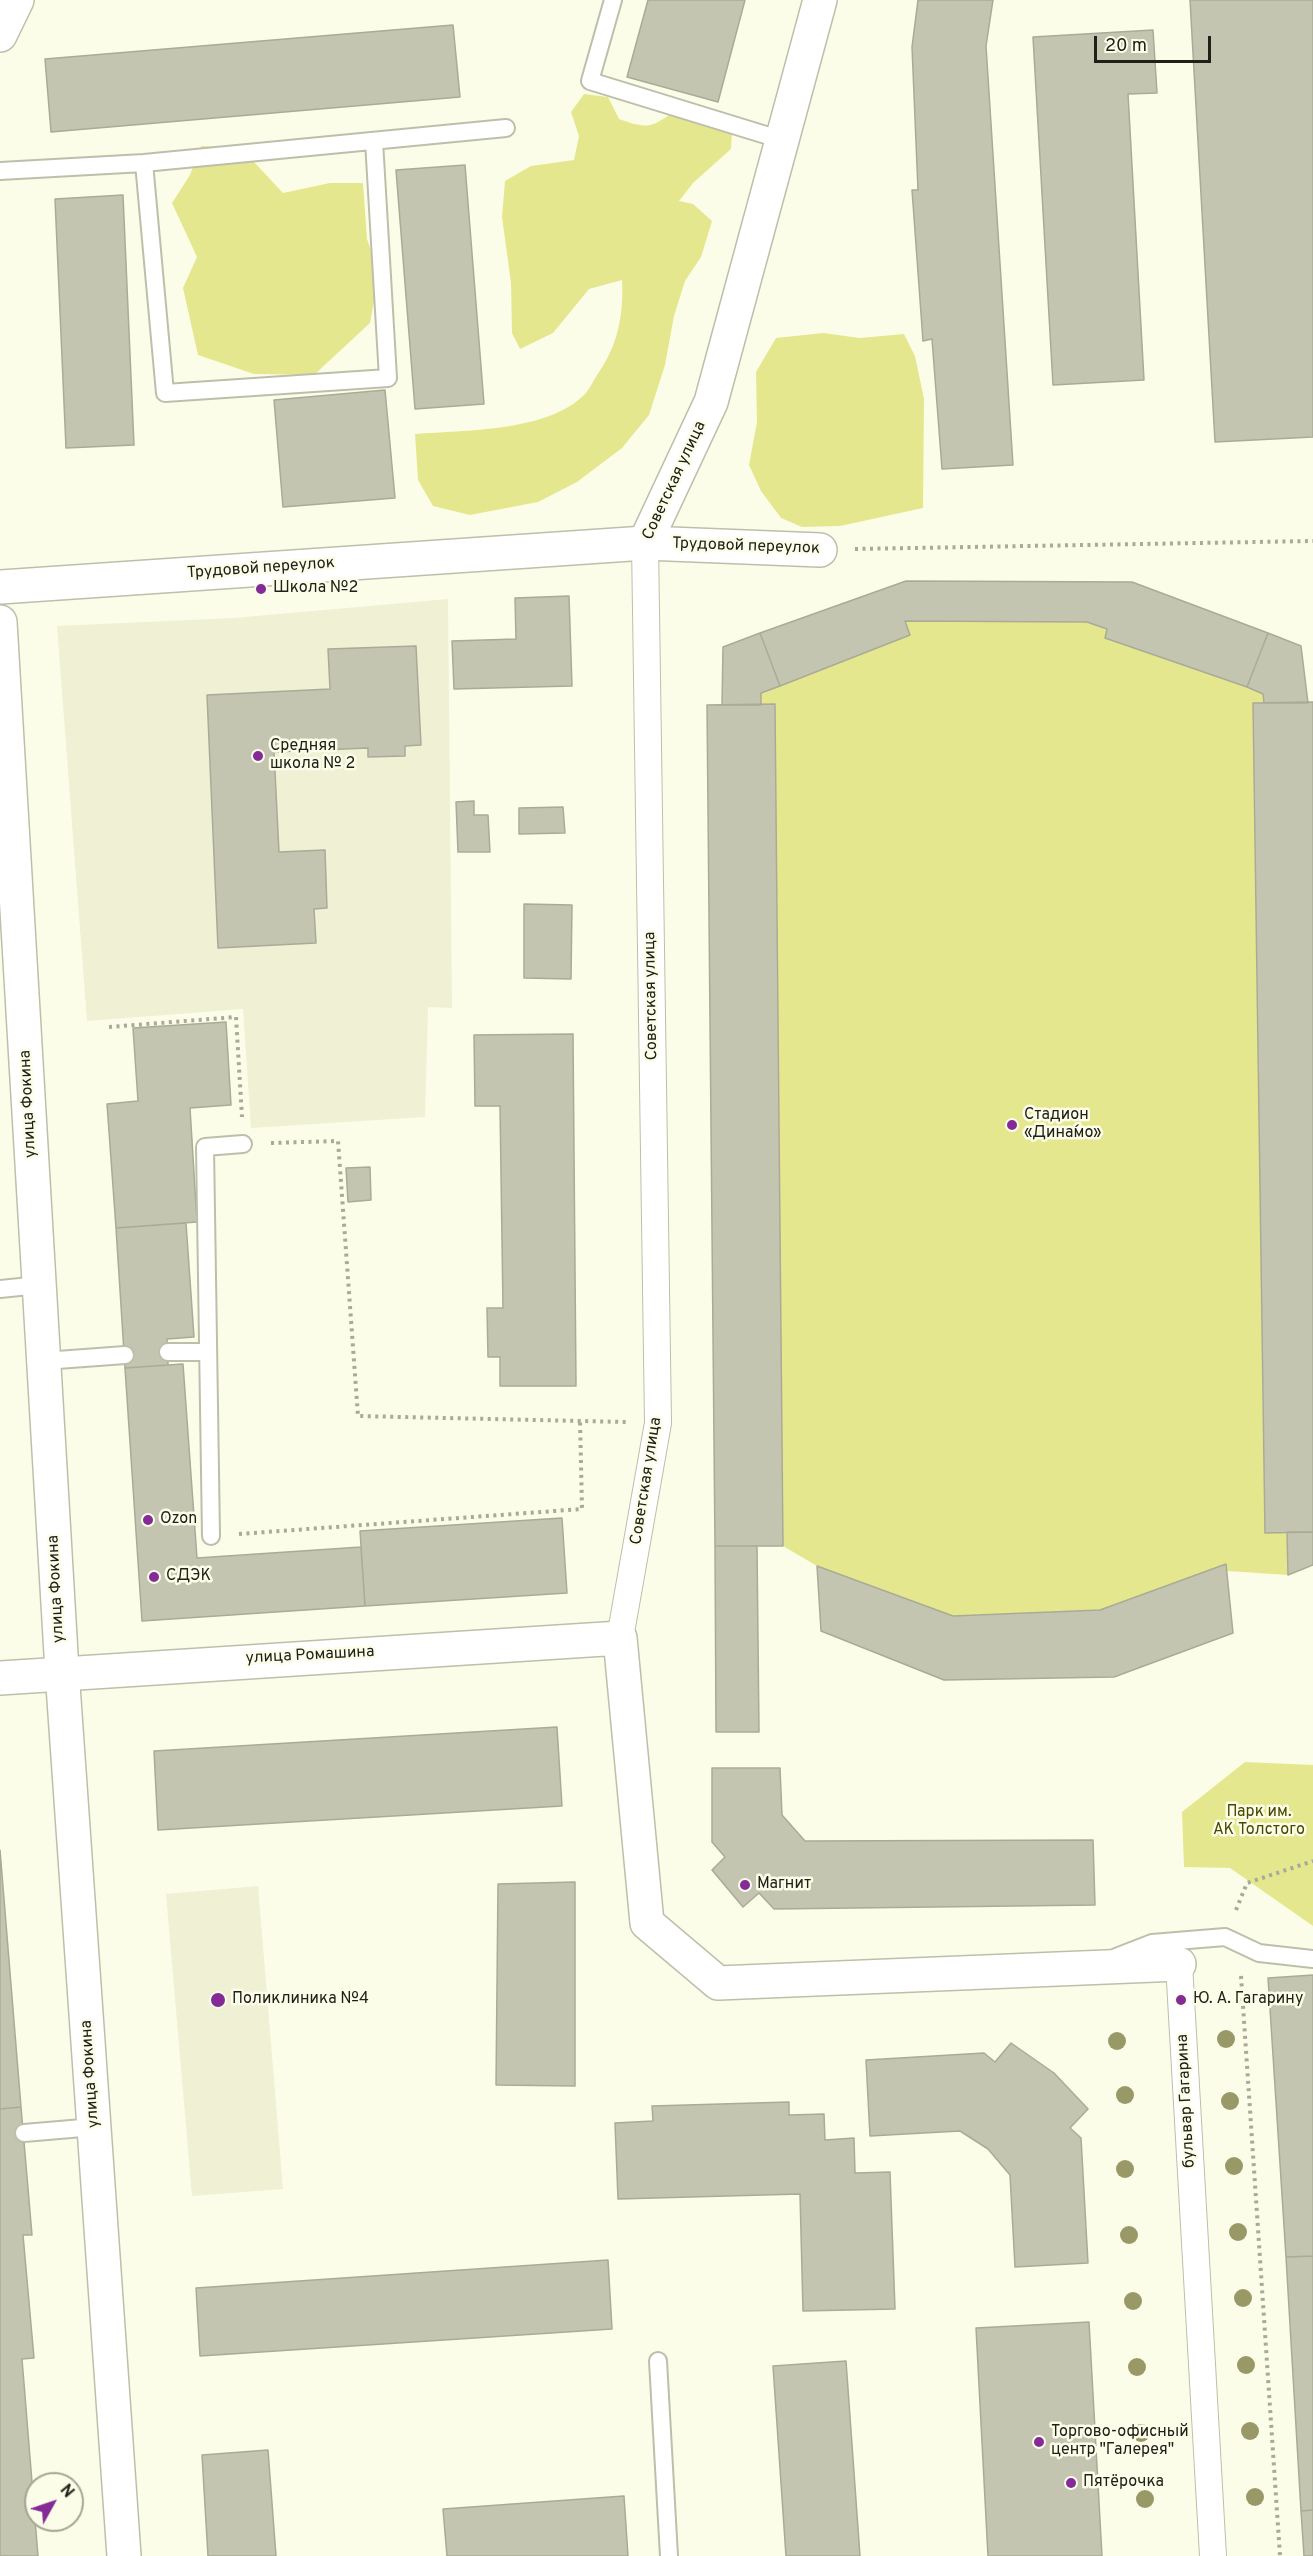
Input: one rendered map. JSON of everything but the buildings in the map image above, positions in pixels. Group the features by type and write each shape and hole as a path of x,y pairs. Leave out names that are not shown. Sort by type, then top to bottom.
{"main road":[{"path":"0,35 17,0"},
{"name":"Советская улица","path":"645,543 711,402 820,0"},
{"name":"Трудовой переулок","path":"0,587 645,543 820,550"},
{"name":"улица Фокина","path":"0,622 62,1671 124,2556"},
{"name":"Советская улица","path":"620,1638 647,1923 718,1983"},
{"name":"улица Ромашина","path":"0,1677 62,1671 620,1638"},
{"name":"бульвар Гагарина","path":"718,1983 1179,1964"}],"street":[{"name":"Советская улица","path":"620,1638 658,1423 645,543"},
{"name":"бульвар Гагарина","path":"1179,1964 1213,2556"}],"lane":[{"path":"614,0 590,81 782,140"},
{"path":"0,171 144,163 506,128"},
{"path":"144,163 165,393 388,378 375,141"},
{"path":"211,1536 205,1147 243,1144"},
{"path":"0,1289 39,1285"},
{"path":"168,1352 208,1352"},
{"path":"44,1361 124,1355"},
{"path":"1090,1967 1152,1943 1225,1937 1259,1953 1313,1959"},
{"path":"24,2133 94,2127"},
{"path":"658,2361 669,2556"}],"path":[{"name":"Трудовой переулок","path":"820,550 1313,541"},
{"path":"109,1027 236,1017 243,1144 338,1141 358,1416 580,1419 658,1423"},
{"path":"211,1536 582,1509 580,1419"},
{"path":"1280,2556 1240,1967 1222,1946 1247,1883 1313,1861"}],"shaded area":[{"name":"Средняя школа № 2","path":"448,599 452,1008 428,1007 425,1117 251,1128 243,1009 87,1021 57,626 234,618"},
{"path":"258,1886 283,2189 192,2196 166,1894"}],"green space":[{"path":"584,94 608,97 619,119 639,125 652,125 680,107 732,130 731,149 693,183 679,201 693,204 712,221 701,257 685,281 674,316 665,365 649,415 622,448 577,482 538,502 470,515 433,506 418,480 415,434 504,427 549,416 568,407 584,395 611,351 621,316 622,280 589,289 553,333 520,349 512,333 511,283 502,217 505,181 531,166 574,160 579,136 571,112"},
{"path":"201,146 241,148 283,193 330,183 363,183 367,239 379,274 370,323 314,375 254,374 198,355 183,288 197,257 172,203 190,175"},
{"path":"823,333 860,338 904,334 915,356 924,399 923,508 840,526 802,527 781,518 761,491 749,465 757,422 756,372 776,338"},
{"name":"Стадион «Дина́мо»","path":"906,581 1132,582 1301,646 1307,702 1313,702 1313,1565 1288,1575 1227,1571 1233,1633 1114,1677 944,1680 821,1631 817,1566 783,1546 715,1546 707,705 722,704 723,647"},
{"name":"Парк им. АК Толстого","path":"1245,1762 1313,1765 1313,1926 1230,1868 1184,1867 1182,1812"}],"place":[{"name":"Школа №2","path":"261,589"},
{"name":"Средняя школа № 2","path":"258,756"},
{"name":"Стадион «Дина́мо»","path":"1012,1125"},
{"name":"Ozon","path":"148,1520"},
{"name":"СДЭК","path":"154,1577"},
{"name":"Магнит","path":"745,1885"},
{"name":"Поликлиника №4","path":"218,2000"},
{"name":"Ю. А. Гагарину","path":"1181,2000"},
{"name":"Торгово-офисный центр \"Галерея\"","path":"1039,2442"},
{"name":"Пятёрочка","path":"1071,2483"}]}
